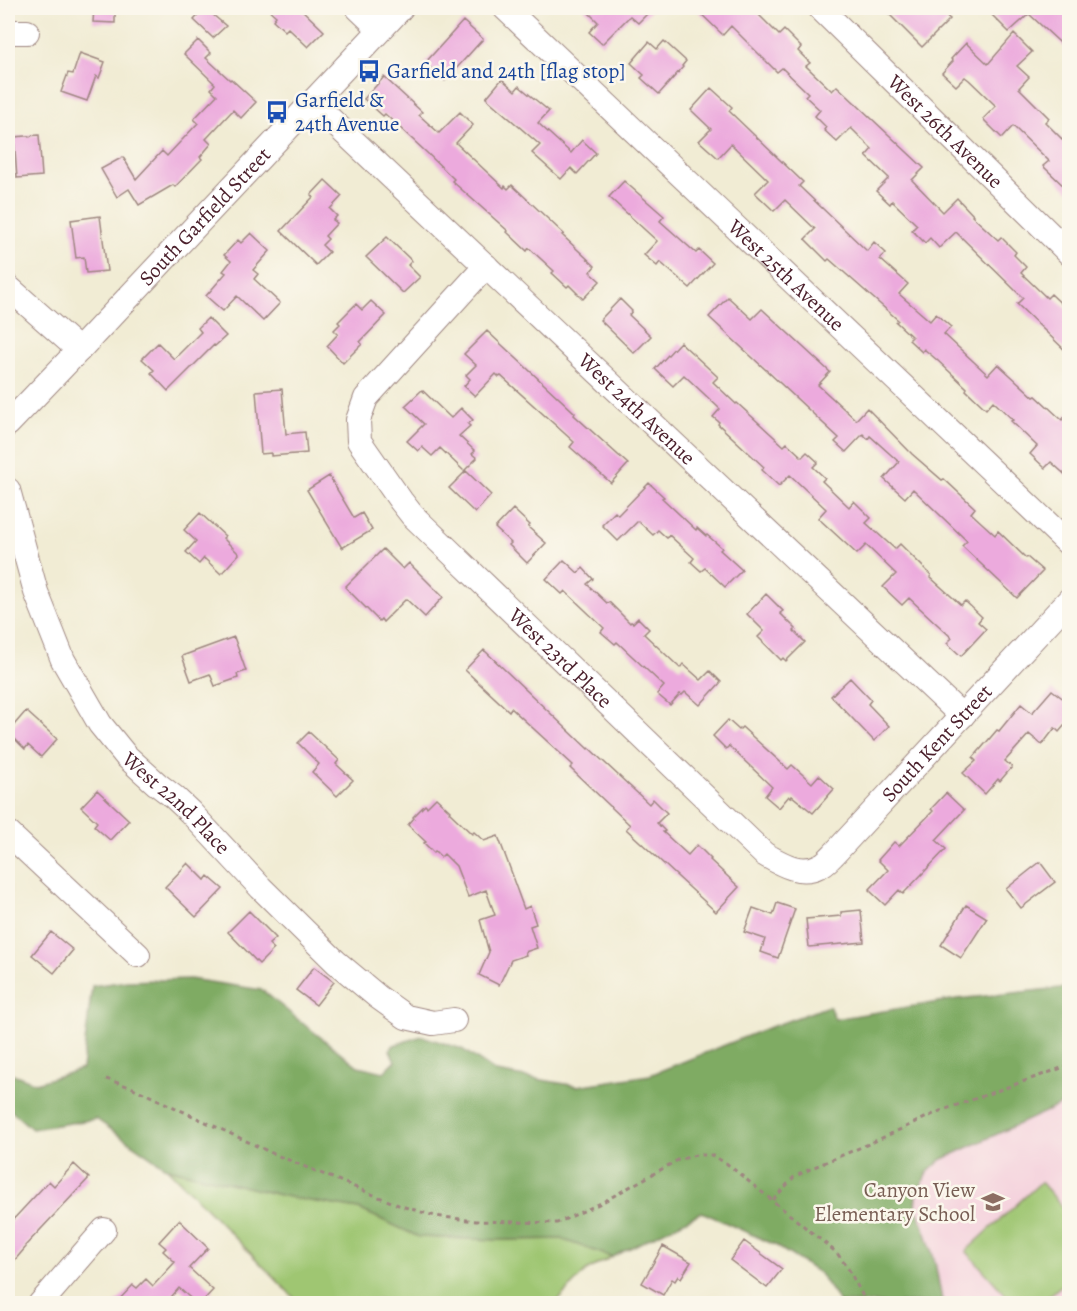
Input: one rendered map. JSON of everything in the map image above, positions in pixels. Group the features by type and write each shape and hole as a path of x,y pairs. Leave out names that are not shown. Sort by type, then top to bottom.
{"street":[{"path":"358,8 380,29"},
{"name":"South Garfield Street","path":"8,424 401,8"},
{"name":"West 25th Avenue","path":"505,8 1070,545"},
{"name":"West 26th Avenue","path":"820,8 1070,254"},
{"name":"West 24th Avenue","path":"312,102 962,716"},
{"name":"West 23rd Place","path":"486,266 366,398 358,420 359,441 412,514 764,854 796,869"},
{"path":"8,287 79,350"},
{"name":"West 22nd Place","path":"8,490 36,592 63,660 100,724 126,756 182,804 261,888 336,962 378,997 406,1017 433,1023 454,1020"},
{"name":"South Kent Street","path":"796,869 810,870 820,866 834,854 1070,599"},
{"path":"8,833 138,955"},
{"path":"39,1304 104,1230"}],"path":[{"path":"773,1200 794,1177 812,1167 940,1111 1070,1065"},
{"path":"106,1079 133,1088 274,1154 401,1206 435,1216 476,1221 556,1223 601,1203 678,1160 696,1155 711,1155 726,1163 837,1252 867,1304"}],"shaded area":[{"name":"Canyon View Elementary School","path":"1069,1101 1069,1303 944,1303 935,1262 916,1209 917,1195 927,1172 941,1160"}],"green space":[{"path":"190,979 262,990 358,1066 384,1072 395,1061 390,1050 394,1045 422,1036 462,1049 496,1072 577,1086 650,1075 829,1006 835,1019 957,999 1069,987 1069,1101 941,1160 927,1173 917,1195 916,1208 935,1262 944,1303 840,1303 819,1273 775,1245 702,1212 612,1257 561,1239 501,1240 419,1237 359,1209 293,1198 167,1168 96,1119 32,1129 8,1108 8,1072 36,1083 82,1069 92,986 127,981"},
{"path":"167,1168 293,1198 359,1209 419,1237 501,1240 561,1239 612,1257 586,1271 555,1303 408,1304 376,1299 358,1304 299,1303"},
{"path":"1041,1182 1069,1214 1069,1288 1064,1283 1041,1303 1013,1303 966,1251"}],"building":[{"path":"94,8 115,8 115,23 93,22"},
{"path":"205,8 226,26 213,38 194,20"},
{"path":"267,8 300,8 324,31 308,47 288,28 285,31 273,20 276,16"},
{"path":"584,8 653,8 638,23 630,16 602,44 589,32 598,22"},
{"path":"695,8 752,8 779,35 784,30 801,47 798,51 810,63 806,66 832,91 837,86 924,168 912,180 943,212 957,198 972,216 998,240 1001,237 1016,252 1014,255 1026,267 1021,273 1047,298 1051,294 1070,312 1070,355 1017,304 1023,298 956,232 939,248 930,238 925,243 912,230 917,225 892,201 890,204 876,191 889,178 866,156 872,149 851,128 837,142 824,130 826,127 815,116 820,110 805,96 808,93 782,68 777,72 731,26 723,35"},
{"path":"883,8 937,8 950,19 922,47"},
{"path":"985,8 1070,8 1070,52 1029,14 1009,32"},
{"path":"463,21 483,39 445,81 425,63"},
{"path":"1014,34 1032,52 1017,66 1029,77 1019,88 1049,118 1045,122 1070,147 1070,192 1043,166 1049,161 1013,126 1002,138 983,119 996,106 969,80 965,77 956,86 942,73 966,43 988,64"},
{"path":"198,40 211,53 206,58 256,102 241,118 233,110 206,139 211,144 200,157 202,159 175,187 173,185 139,205 129,189 117,197 101,169 123,157 136,179 162,151 167,156 198,123 194,119 217,95 211,89 215,84 184,54"},
{"path":"664,41 686,61 659,94 641,78 644,75 631,63 649,42 657,49"},
{"path":"80,53 105,62 99,78 96,76 87,101 61,92 68,73 73,74"},
{"path":"384,77 422,112 419,115 439,133 460,112 473,125 456,143 504,188 505,186 508,189 512,185 595,266 590,272 600,281 583,299 552,273 554,271 529,248 527,251 452,181 454,179 385,114 383,116 364,99"},
{"path":"502,79 515,91 519,86 549,111 538,123 571,153 582,140 596,153 577,174 571,168 561,179 532,153 540,145 486,98"},
{"path":"711,88 732,107 729,111 803,182 799,186 867,251 874,242 886,253 880,259 908,284 899,294 930,321 936,314 951,327 944,334 988,375 998,364 1062,420 1070,411 1070,479 1051,462 1045,468 1030,454 1037,446 993,401 986,409 937,360 924,349 922,352 909,340 912,337 896,322 898,320 829,259 827,261 805,239 815,229 785,200 774,211 755,193 768,180 731,144 718,158 699,141 711,129 691,110"},
{"path":"39,135 42,176 17,178 14,137"},
{"path":"325,180 342,196 330,209 337,216 333,220 337,223 325,236 328,239 322,245 329,252 316,265 281,231 313,197 311,195"},
{"path":"624,181 664,216 660,221 696,253 699,250 713,263 690,288 660,262 657,266 644,255 657,241 609,197"},
{"path":"100,216 107,271 86,273 84,257 76,258 71,220"},
{"path":"251,233 270,251 253,270 258,274 254,279 280,303 263,321 237,296 223,311 206,296 226,273 223,271 231,261 224,255 238,240 241,243"},
{"path":"387,237 412,261 408,265 420,277 403,293 366,257"},
{"path":"728,297 752,319 762,309 830,372 818,385 856,420 867,408 912,454 942,480 944,479 975,508 971,513 995,535 998,531 1043,571 1017,598 962,546 967,541 913,489 905,498 884,479 899,462 870,436 868,439 863,434 846,452 835,442 839,438 709,317"},
{"path":"620,299 632,311 629,315 651,336 634,353 600,320"},
{"path":"371,301 386,315 343,363 327,346 338,334 334,330 340,324 338,322 356,304 362,310"},
{"path":"208,318 226,336 168,391 151,373 154,370 142,359 158,343 174,359 201,332 198,328"},
{"path":"487,331 628,464 611,483 570,447 574,442 501,376 496,374 475,396 464,386 470,379 466,375 476,365 464,354"},
{"path":"680,342 718,377 713,382 784,446 787,443 802,457 807,452 818,462 813,467 825,478 822,481 849,507 854,501 871,518 866,523 895,549 900,544 931,575 930,577 961,605 965,601 982,617 978,622 986,629 961,656 947,643 952,638 909,598 902,605 883,587 896,574 866,545 857,554 818,518 826,509 790,475 779,486 762,470 764,467 718,424 719,422 713,417 720,409 684,375 673,386 655,369"},
{"path":"282,389 286,434 305,432 307,453 271,456 271,453 261,454 256,391"},
{"path":"422,390 451,418 461,408 473,420 459,436 475,451 472,454 477,458 464,471 440,448 432,456 422,447 418,451 407,441 424,424 405,406"},
{"path":"466,471 491,495 475,513 449,488"},
{"path":"329,476 354,518 362,513 372,530 342,548 307,490"},
{"path":"649,483 696,530 697,528 722,548 720,550 742,570 725,587 705,568 701,571 691,562 694,558 669,535 667,538 658,530 653,535 638,521 618,541 602,525 615,512 618,515"},
{"path":"513,509 546,543 527,563 495,528"},
{"path":"200,513 225,536 223,538 239,554 221,574 204,558 199,564 186,552 196,541 184,530"},
{"path":"383,549 403,569 409,563 443,597 425,617 406,599 383,622 381,619 379,621 345,587"},
{"path":"564,560 578,573 583,568 593,579 587,584 630,623 638,618 649,629 644,634 680,668 683,664 701,680 710,671 721,682 700,705 685,692 670,705 657,694 664,686 617,642 615,644 601,632 604,628 565,591 562,594 546,579"},
{"path":"766,594 783,611 780,613 805,642 786,661 783,658 781,660 758,637 764,631 747,614"},
{"path":"234,637 246,671 237,674 238,678 215,686 210,674 191,681 182,656"},
{"path":"484,650 649,804 653,799 667,813 657,823 665,831 663,832 688,855 697,845 739,887 716,912 626,829 630,825 570,768 573,765 511,708 509,711 465,670"},
{"path":"850,678 871,700 868,704 889,726 874,741 831,696"},
{"path":"1052,690 1070,704 1070,719 1059,732 1055,728 1042,745 1029,734 1005,761 1012,767 985,794 963,773 976,761 973,758 1021,704 1032,713"},
{"path":"26,711 57,739 41,757 28,745 25,749 8,732"},
{"path":"728,720 739,730 742,727 788,769 792,765 812,783 819,775 834,789 813,813 792,796 791,798 789,796 779,808 765,796 772,787 729,746 726,749 713,736"},
{"path":"309,732 339,760 336,764 353,780 337,796 312,772 319,764 298,743"},
{"path":"97,790 129,820 110,840 94,826 97,822 81,807"},
{"path":"946,793 964,810 936,840 946,849 903,894 899,890 885,905 869,890 888,870 878,860 894,842 899,846 933,811 931,809"},
{"path":"436,798 472,834 474,832 484,841 498,836 524,909 530,906 536,924 530,926 537,948 511,960 499,985 479,975 489,952 480,920 495,915 486,890 468,897 456,866 444,854 441,857 435,851 434,853 408,825 425,805 427,807"},
{"path":"1040,862 1055,882 1021,908 1006,889"},
{"path":"188,863 205,880 208,876 223,889 196,917 165,887"},
{"path":"777,903 795,909 778,958 761,952 765,939 744,932 753,908 773,915"},
{"path":"966,905 987,918 961,958 941,945"},
{"path":"861,910 864,942 809,947 806,919 841,916 841,912"},
{"path":"249,911 276,938 269,944 274,949 259,964 228,932"},
{"path":"51,932 73,950 54,973 32,955"},
{"path":"314,967 334,982 316,1005 296,990"},
{"path":"74,1164 89,1178 25,1246 8,1268 8,1225 49,1181 54,1186"},
{"path":"179,1220 208,1248 189,1268 213,1290 200,1304 197,1304 179,1288 165,1304 115,1304 133,1285 137,1288 146,1279 153,1286 175,1262 163,1251 166,1248 159,1242"},
{"path":"744,1241 782,1269 767,1288 730,1260"},
{"path":"663,1246 691,1262 681,1278 678,1276 675,1281 672,1279 663,1295 642,1283"}],"place":[{"name":"Garfield and 24th [flag stop]","path":"369,71"},
{"name":"Garfield & 24th Avenue","path":"277,112"},
{"name":"Canyon View Elementary School","path":"993,1202"}]}
